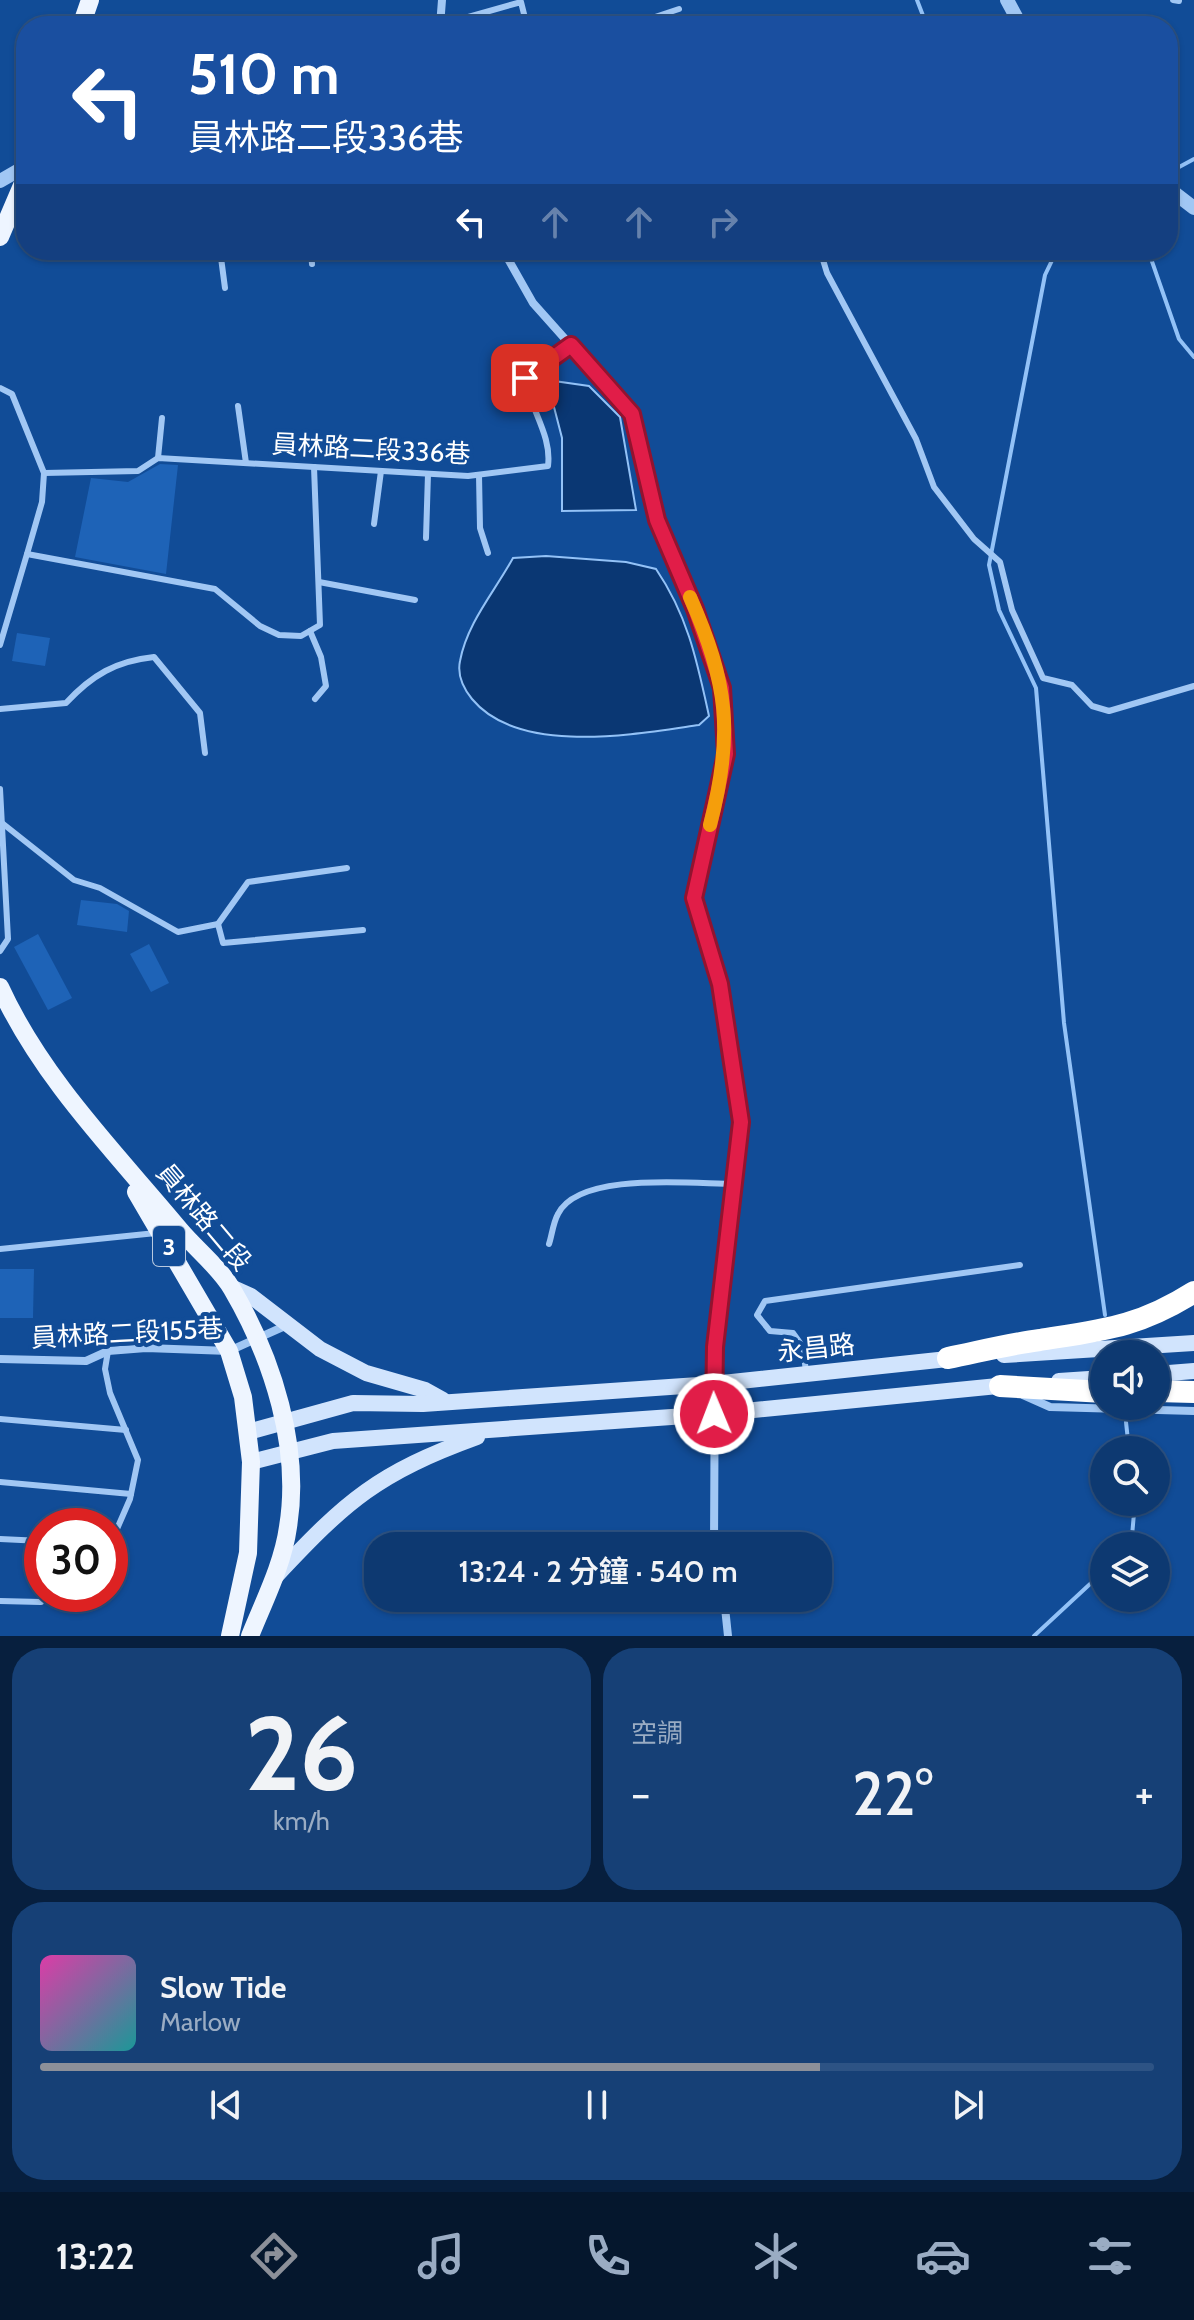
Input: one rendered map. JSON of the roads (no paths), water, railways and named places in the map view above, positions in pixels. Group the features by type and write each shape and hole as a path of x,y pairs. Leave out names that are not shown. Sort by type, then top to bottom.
{"highway":[{"path":"948,1358 1037,1340 1114,1330 1144,1320 1194,1292"},
{"path":"1000,1386 1090,1391"},
{"path":"1170,1391 1194,1392"}],"main road":[{"path":"0,237 16,199"},
{"name":"員林路二段","path":"0,987 14,1019 73,1105 231,1287 255,1339 283,1423"},
{"name":"員林路二段","path":"106,1142 229,1351 243,1397 251,1462"},
{"path":"231,1287 251,1296 285,1326 320,1349 366,1373 425,1390 443,1400"},
{"name":"永昌路","path":"248,1432 353,1403 423,1404 443,1400 713,1384 948,1358 1194,1343"},
{"path":"1170,1373 1194,1371"},
{"path":"251,1462 333,1441 714,1414 1090,1379"},
{"name":"3","path":"250,1636 288,1531 292,1451 283,1423"},
{"path":"272,1580 322,1527 367,1488 421,1457 497,1430"},
{"name":"3","path":"230,1636 248,1553 251,1462"}],"street":[{"path":"1178,196 1194,208"},
{"path":"509,260 533,303 632,414 657,520 695,609 722,688 726,754 694,898 720,984 737,1079 741,1122 713,1384 714,1532"},
{"name":"員林路二段155巷","path":"0,1359 86,1361 108,1351 229,1351 285,1326"},
{"path":"1000,1386 1050,1407 1194,1411"},
{"path":"725,1612 728,1636"}],"lane":[{"path":"1173,0 1179,1"},
{"path":"474,16 521,2 524,16"},
{"path":"658,16 679,9"},
{"path":"221,260 225,288"},
{"path":"312,260 312,264"},
{"path":"823,260 827,273 916,439 934,487 974,539 1000,562 1012,610 1043,678 1072,685 1092,706 1109,711 1194,686"},
{"name":"員林路二段336巷","path":"44,473 138,471 158,458 428,474 479,475 548,466 550,448 528,400 525,378 571,345"},
{"path":"0,388 12,394 44,473 42,502 0,645"},
{"path":"238,406 246,463"},
{"path":"158,458 162,418"},
{"path":"27,554 215,589 260,626 279,635 301,636 320,625 314,467"},
{"path":"374,524 381,471"},
{"path":"426,538 428,474"},
{"path":"479,475 480,528 488,553"},
{"path":"319,582 415,600"},
{"path":"310,631 321,657 326,686 315,699"},
{"path":"0,709 66,703 87,680 124,660 154,657 200,713 205,753"},
{"path":"0,789 8,939 0,951"},
{"path":"2,823 74,880 100,888 178,932 218,924 248,882 347,868"},
{"path":"218,924 223,943 363,930"},
{"path":"549,1244 558,1212 580,1195 615,1184 734,1184"},
{"path":"0,1249 161,1232"},
{"path":"806,1372 803,1347 793,1333 770,1331 757,1315 765,1301 1020,1265"},
{"path":"108,1351 105,1369 110,1393 138,1460 126,1508"},
{"path":"0,1419 126,1430"},
{"path":"0,1482 131,1494"},
{"path":"0,1539 24,1540"},
{"path":"0,1601 24,1602"}],"water":[{"path":"547,380 589,386 620,417 636,510 562,511 562,438"},
{"path":"546,556 626,562 656,569 684,622 709,716 699,725 644,733 580,737 548,735 518,728 493,717 472,699 462,682 459,666 475,620 513,558"}],"waterway":[{"path":"917,0 923,16"},
{"path":"1178,168 1194,159"},
{"path":"1052,260 1045,275 989,565 999,610 1036,688 1064,1023 1105,1315"},
{"path":"1151,260 1179,339 1194,357"},
{"path":"1126,1422 1128,1436"},
{"path":"1132,1532 1134,1516"},
{"path":"1034,1636 1090,1584"}]}
